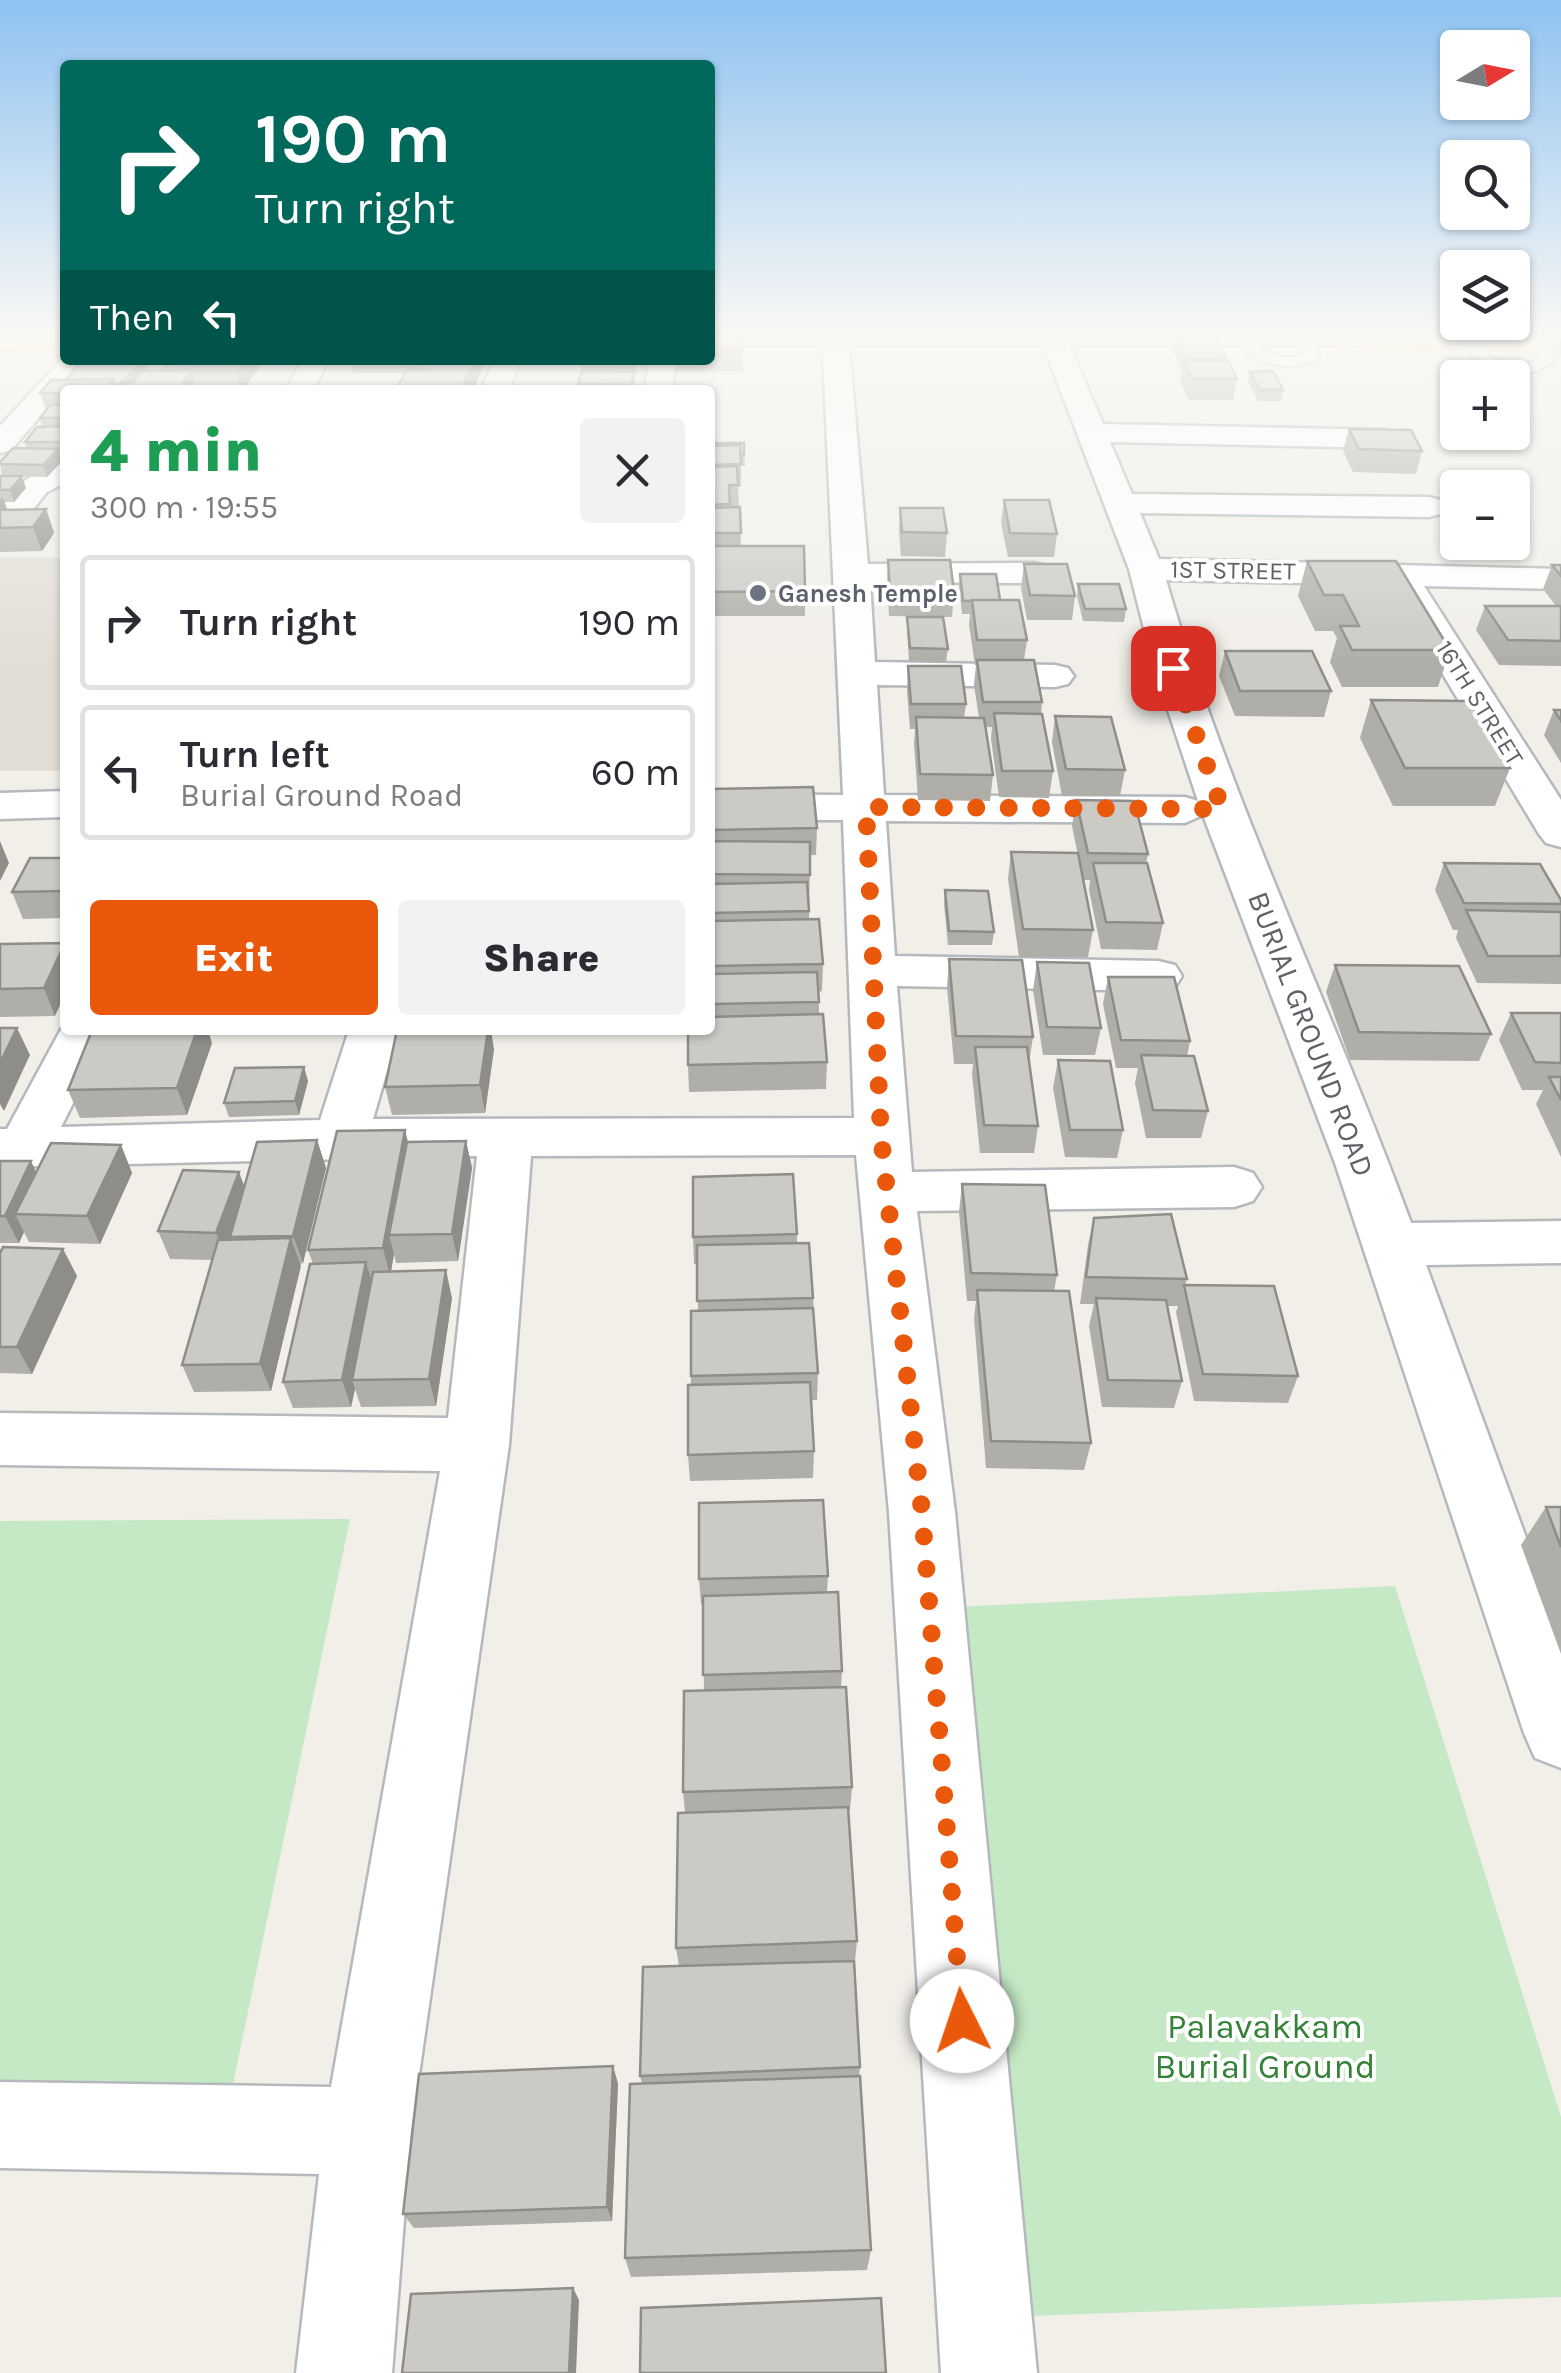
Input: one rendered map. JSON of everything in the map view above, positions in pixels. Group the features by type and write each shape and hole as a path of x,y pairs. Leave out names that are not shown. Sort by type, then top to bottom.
{"street":[{"path":"842,443 884,1164 922,1512 989,2373"},
{"name":"BURIAL GROUND ROAD","path":"1093,443 1146,569 1204,809 1391,1244 1561,1734"},
{"path":"11,516 36,484 60,474"},
{"path":"1117,502 1429,507"},
{"name":"1ST STREET","path":"1146,569 1561,579"},
{"path":"852,573 1034,572"},
{"name":"16TH STREET","path":"1399,573 1561,834"},
{"path":"856,673 1055,676"},
{"path":"0,806 60,804"},
{"path":"715,807 1204,809"},
{"path":"874,971 1158,976"},
{"path":"12,1148 81,1035"},
{"path":"341,1138 372,1035"},
{"path":"344,2373 367,2131 477,1445 506,1136"},
{"path":"12,1148 506,1136 1234,1187"},
{"path":"1391,1244 1561,1242"},
{"path":"0,1440 477,1445"},
{"path":"0,2125 367,2131"}],"shaded area":[{"path":"0,557 60,558 60,771 0,771"}],"green space":[{"path":"350,1519 226,2118 0,2120 0,1521"},
{"name":"Palavakkam Burial Ground","path":"1395,1586 1561,2117 1561,2297 1029,2316 954,1607"}],"building":[{"path":"715,443 744,443 744,455 740,455 740,445"},
{"path":"1356,443 1418,443 1422,451 1359,449"},
{"path":"740,445 741,464 715,465 715,446"},
{"path":"13,448 58,449 43,465 0,464"},
{"path":"737,466 738,485 729,485 730,504 715,505 715,467"},
{"path":"0,476 22,476 10,490 0,490"},
{"path":"1004,500 1049,500 1057,534 1010,533"},
{"path":"740,507 741,533 715,533 715,508"},
{"path":"900,508 943,508 947,533 902,532"},
{"path":"46,509 33,527 0,528 0,510"},
{"path":"715,546 804,546 805,591 715,592"},
{"path":"888,560 950,560 954,592 890,591"},
{"path":"1307,561 1396,561 1450,650 1352,650 1340,626 1359,626 1343,595 1324,595"},
{"path":"1024,564 1067,564 1075,596 1030,595"},
{"path":"960,574 996,574 1000,600 963,601"},
{"path":"1078,584 1119,584 1126,609 1085,609"},
{"path":"972,600 1019,600 1027,640 977,640"},
{"path":"1485,606 1561,606 1561,641 1508,640"},
{"path":"907,617 943,617 948,649 910,648"},
{"path":"1225,651 1312,651 1331,691 1240,691"},
{"path":"977,660 1034,660 1042,702 983,702"},
{"path":"908,666 961,666 966,704 911,704"},
{"path":"1371,700 1469,701 1510,768 1405,768"},
{"path":"994,713 1042,714 1053,771 1002,771"},
{"path":"1055,716 1111,717 1125,770 1066,769"},
{"path":"916,717 984,718 993,775 920,774"},
{"path":"813,787 817,828 715,830 715,789"},
{"path":"1076,800 1134,801 1148,854 1088,853"},
{"path":"715,841 810,842 810,875 715,874"},
{"path":"1011,852 1078,853 1093,930 1023,929"},
{"path":"30,858 60,858 60,891 12,892"},
{"path":"1093,863 1147,863 1163,923 1106,922"},
{"path":"1444,863 1540,864 1561,904 1464,903"},
{"path":"807,882 809,911 715,913 715,884"},
{"path":"945,890 988,891 994,932 949,931"},
{"path":"1466,910 1561,912 1561,956 1488,956"},
{"path":"819,919 823,964 715,966 715,921"},
{"path":"60,943 60,954 44,988 0,989 0,944"},
{"path":"949,959 1022,960 1033,1037 956,1036"},
{"path":"1037,962 1089,963 1101,1028 1047,1027"},
{"path":"1335,965 1459,966 1491,1034 1359,1032"},
{"path":"817,972 819,1002 715,1004 715,974"},
{"path":"1108,977 1174,977 1190,1041 1121,1040"},
{"path":"1511,1013 1561,1013 1561,1063 1535,1062"},
{"path":"823,1014 827,1062 688,1065 688,1035 715,1035 715,1017"},
{"path":"0,1028 17,1028 0,1063"},
{"path":"90,1035 195,1035 177,1088 68,1090"},
{"path":"396,1035 487,1035 480,1085 385,1087"},
{"path":"975,1047 1027,1047 1038,1126 984,1125"},
{"path":"1141,1055 1194,1056 1208,1111 1153,1110"},
{"path":"1058,1060 1110,1061 1123,1130 1070,1130"},
{"path":"304,1067 295,1101 224,1103 235,1068"},
{"path":"1549,1077 1561,1077 1561,1100"},
{"path":"405,1130 383,1248 308,1250 337,1131"},
{"path":"317,1140 293,1236 230,1237 257,1142"},
{"path":"466,1141 452,1234 389,1235 407,1142"},
{"path":"51,1143 121,1145 87,1216 15,1214"},
{"path":"0,1161 31,1161 5,1216 0,1216"},
{"path":"183,1170 239,1172 216,1233 158,1231"},
{"path":"793,1174 797,1234 693,1237 693,1177"},
{"path":"962,1184 1045,1185 1057,1275 971,1273"},
{"path":"1171,1214 1187,1279 1086,1277 1094,1218"},
{"path":"291,1238 260,1364 182,1365 218,1240"},
{"path":"809,1243 813,1298 697,1301 697,1245"},
{"path":"3,1247 63,1249 17,1347 0,1347"},
{"path":"366,1262 342,1380 283,1382 310,1264"},
{"path":"446,1270 429,1379 352,1380 373,1272"},
{"path":"1184,1285 1274,1286 1298,1376 1203,1374"},
{"path":"977,1290 1069,1291 1091,1443 991,1441"},
{"path":"1096,1298 1166,1300 1182,1381 1108,1380"},
{"path":"813,1308 818,1373 691,1376 691,1311"},
{"path":"810,1382 814,1451 688,1455 688,1385"},
{"path":"823,1500 828,1576 699,1579 699,1503"},
{"path":"1546,1507 1561,1507 1561,1547"},
{"path":"838,1592 842,1671 703,1675 703,1596"},
{"path":"846,1687 852,1787 683,1792 684,1691"},
{"path":"848,1807 857,1941 676,1948 678,1813"},
{"path":"854,1961 860,2067 640,2076 643,1967"},
{"path":"613,2066 607,2207 403,2214 419,2074"},
{"path":"860,2076 871,2250 625,2258 630,2084"},
{"path":"573,2288 569,2373 402,2373 411,2294"},
{"path":"881,2298 886,2373 640,2373 641,2308"}],"place":[{"name":"Ganesh Temple","path":"758,593"}],"route":[{"path":"962,2021 922,1512 881,1136 866,807 1222,809 1173,668"}]}
